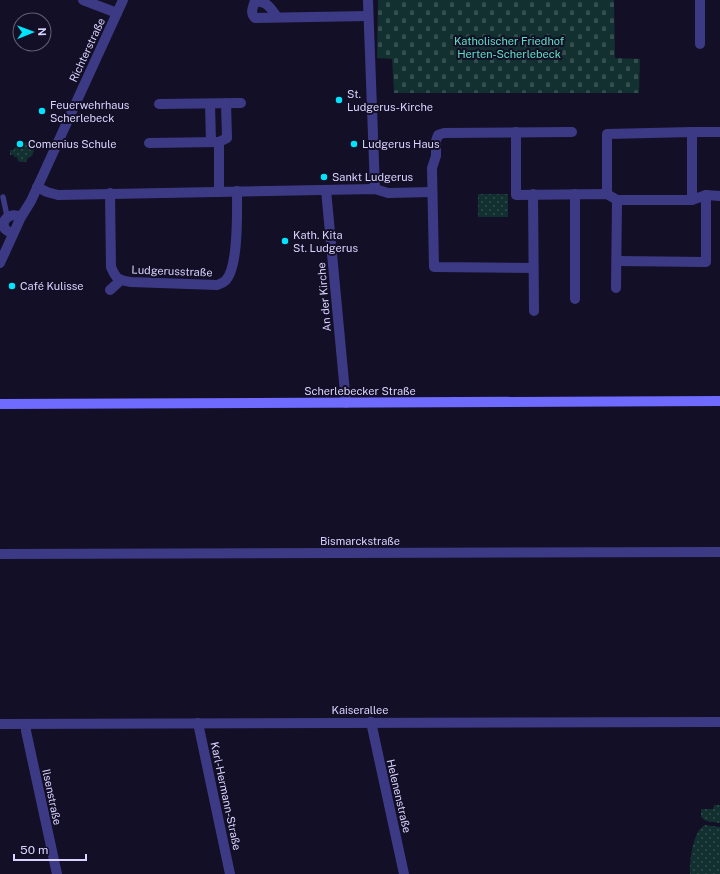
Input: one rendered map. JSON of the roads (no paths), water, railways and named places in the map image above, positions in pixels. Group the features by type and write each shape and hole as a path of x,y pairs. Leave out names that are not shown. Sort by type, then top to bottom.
{"street":[{"path":"82,0 117,13"},
{"name":"Richterstraße","path":"0,263 21,217 37,187 123,0"},
{"path":"368,0 375,189"},
{"path":"700,0 700,44"},
{"path":"277,17 269,5 264,1 255,1 252,15 255,18 368,16"},
{"path":"159,104 241,103"},
{"path":"210,104 220,192"},
{"path":"149,143 215,142 227,138 226,104"},
{"path":"516,132 516,195 607,194 617,200 692,200 706,195 720,196"},
{"path":"533,268 434,268 432,168 436,156 436,141 438,135 444,133 572,132"},
{"path":"692,132 692,200"},
{"path":"607,194 607,134 720,132"},
{"path":"37,187 58,195 375,189 388,193 432,192"},
{"name":"An der Kirche","path":"326,190 346,403"},
{"name":"Ludgerusstraße","path":"110,193 111,267 115,276 121,280 145,284 217,285 226,280 231,271 237,232 237,191"},
{"path":"533,194 534,311"},
{"path":"575,194 575,299"},
{"path":"617,261 706,262 706,195"},
{"path":"616,288 617,200"},
{"path":"13,234 5,230 3,226 4,217 12,215 21,217"},
{"name":"Ludgerusstraße","path":"110,290 121,280"},
{"name":"Scherlebecker Straße","path":"0,404 720,401"},
{"name":"Bismarckstraße","path":"0,554 720,552"},
{"name":"Helenenstraße","path":"371,722 404,874"},
{"name":"Kaiserallee","path":"0,724 720,722"},
{"name":"Karl-Hermann-Straße","path":"198,723 230,874"},
{"name":"Ilsenstraße","path":"26,724 26,731 57,874"}],"lane":[{"path":"3,197 4,217"}],"place":[{"name":"St. Ludgerus-Kirche","path":"339,100"},
{"name":"Feuerwehrhaus Scherlebeck","path":"42,111"},
{"name":"Comenius Schule","path":"20,144"},
{"name":"Ludgerus Haus","path":"354,144"},
{"name":"Sankt Ludgerus","path":"324,177"},
{"name":"Kath. Kita St. Ludgerus","path":"285,241"},
{"name":"Café Kulisse","path":"12,286"}],"park label":[{"name":"Katholischer Friedhof Herten-Scherlebeck","path":"509,47"}]}
